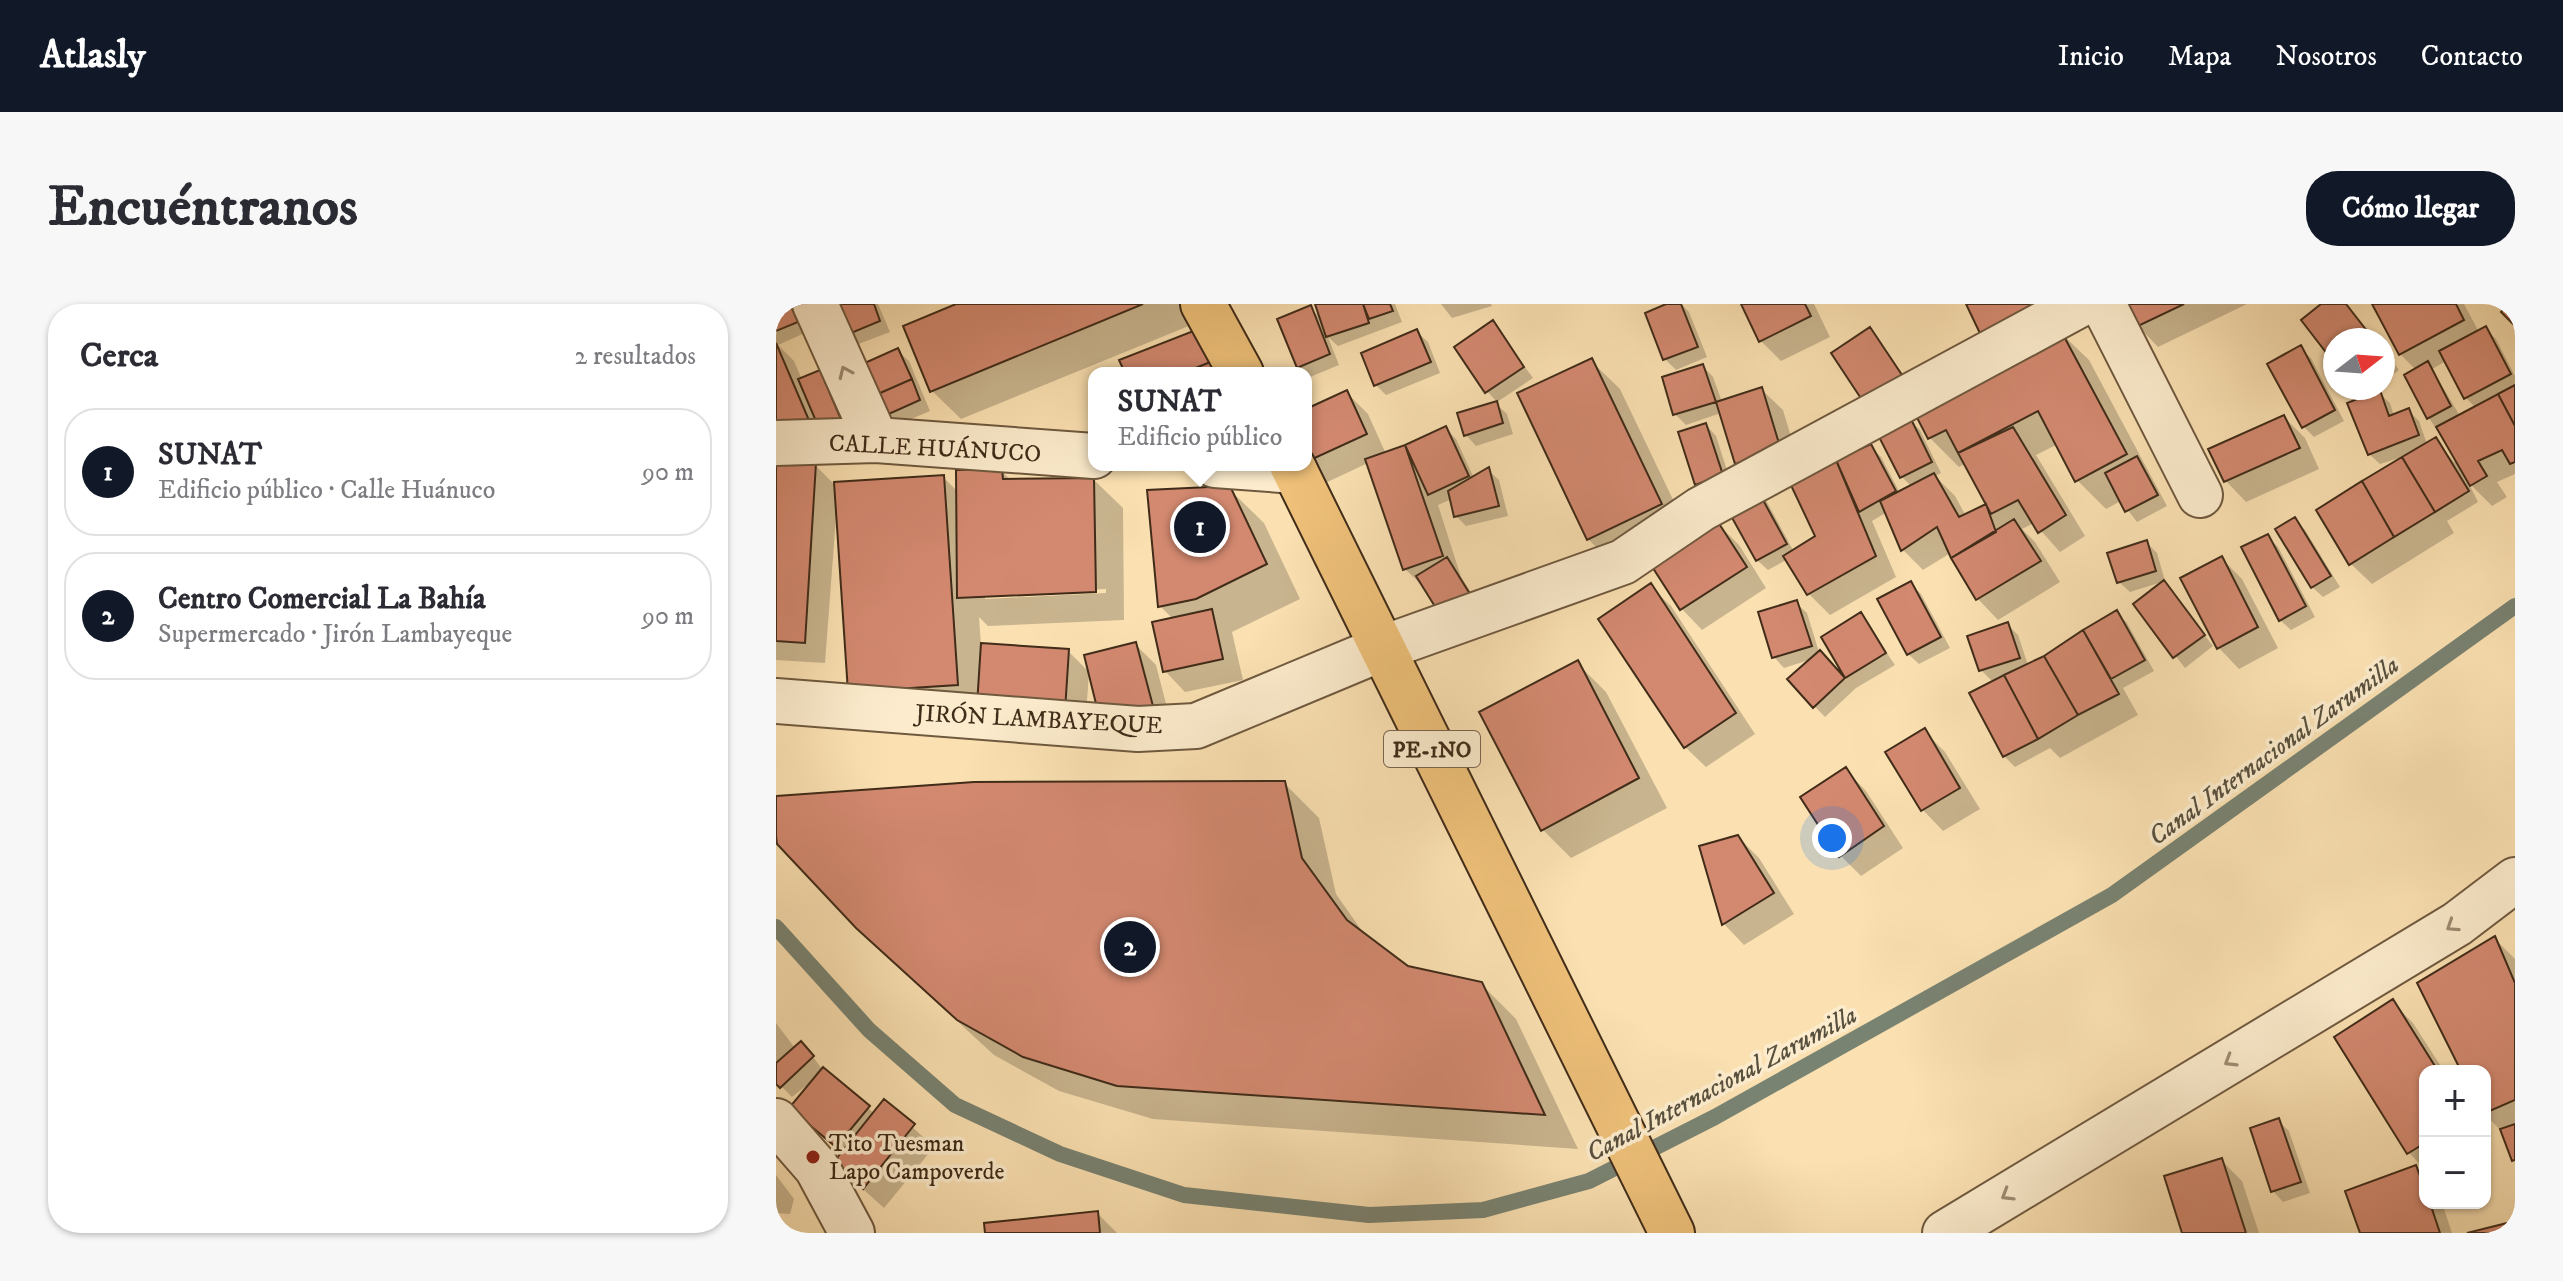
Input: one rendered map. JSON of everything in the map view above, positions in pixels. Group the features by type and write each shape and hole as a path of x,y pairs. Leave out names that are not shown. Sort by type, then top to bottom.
{"main road":[{"path":"1203,304 1238,367"},
{"name":"PE-1NO","path":"1295,471 1672,1233"}],"street":[{"path":"815,304 876,440"},
{"name":"JIRÓN LAMBAYEQUE","path":"776,701 1138,729 1196,726 1383,648 1623,562 1701,509 2081,304"},
{"path":"2103,304 2200,495"},
{"name":"CALLE HUÁNUCO","path":"776,443 876,440 1088,456"},
{"path":"1945,1233 2457,924 2515,880"},
{"path":"776,1121 817,1168 852,1233"}],"building":[{"path":"776,304 790,304 798,322 776,331"},
{"path":"831,304 874,304 880,321 844,336"},
{"path":"956,304 1143,304 930,392 903,326"},
{"path":"1315,304 1363,304 1369,323 1326,337"},
{"path":"1363,304 1390,304 1393,311 1369,319"},
{"path":"1666,304 1681,304 1698,347 1663,360 1645,313"},
{"path":"1741,304 1805,304 1811,316 1759,342"},
{"path":"1966,304 2045,304 1986,346"},
{"path":"2125,304 2184,304 2136,327"},
{"path":"2321,304 2346,304 2365,328 2323,328 2323,348 2301,320"},
{"path":"2372,304 2456,304 2464,320 2399,355 2395,347 2395,328 2385,328"},
{"path":"2508,304 2515,304 2515,326 2501,312"},
{"path":"1311,305 1330,354 1297,367 1277,319"},
{"path":"1493,320 1524,367 1485,393 1454,347"},
{"path":"2486,326 2511,374 2464,399 2439,351"},
{"path":"1870,327 1902,375 1862,400 1831,353"},
{"path":"1201,328 1213,361 1198,367 1122,367 1119,360"},
{"path":"1417,329 1431,362 1374,386 1361,353"},
{"path":"2060,329 2127,454 2075,482 2038,411 1958,453 1946,430 1928,439 1912,408"},
{"path":"776,343 811,425 776,429"},
{"path":"2301,345 2323,387 2323,400 2330,400 2335,410 2302,428 2267,364"},
{"path":"898,348 912,379 871,397 858,366"},
{"path":"1592,358 1662,504 1587,540 1517,393"},
{"path":"1213,361 1216,367 1198,367"},
{"path":"2428,361 2451,406 2427,419 2404,375"},
{"path":"1703,364 1716,402 1673,415 1662,377"},
{"path":"820,370 846,431 824,440 798,379"},
{"path":"912,379 920,400 880,418 871,397"},
{"path":"2515,385 2515,426 2498,394"},
{"path":"1762,387 1781,450 1735,464 1716,402"},
{"path":"1347,390 1367,434 1312,459 1312,406"},
{"path":"2498,394 2515,426 2515,462 2510,464 2502,450 2478,461 2487,476 2470,486 2436,427"},
{"path":"2383,400 2389,416 2409,408 2419,435 2368,455 2347,403"},
{"path":"1497,401 1503,423 1464,436 1457,413"},
{"path":"2284,415 2300,448 2224,482 2208,449"},
{"path":"1910,417 1932,462 1900,478 1877,433"},
{"path":"1706,423 1723,475 1695,485 1678,432"},
{"path":"1446,426 1469,476 1428,495 1405,445"},
{"path":"2013,427 2066,515 2038,533 2018,500 1991,514 1958,453"},
{"path":"2436,437 2469,491 2435,512 2402,457"},
{"path":"1871,444 1896,491 1859,512 1836,460"},
{"path":"1405,445 1443,556 1403,570 1365,459"},
{"path":"2137,456 2158,495 2125,512 2105,473"},
{"path":"2402,457 2435,512 2394,537 2362,481"},
{"path":"776,460 816,463 805,643 776,641"},
{"path":"1836,460 1876,556 1807,595 1783,556 1815,536 1788,479"},
{"path":"1489,467 1499,506 1454,517 1448,491"},
{"path":"1002,469 1003,479 1094,478 1096,592 957,598 956,470"},
{"path":"1934,473 1959,517 1986,504 1996,532 1951,558 1937,527 1901,551 1880,501"},
{"path":"944,475 958,685 848,692 834,482"},
{"path":"2362,481 2394,537 2349,565 2316,510"},
{"path":"1230,486 1267,564 1196,599 1158,607 1147,490"},
{"path":"1757,489 1787,544 1756,561 1725,505"},
{"path":"2295,517 2331,576 2311,588 2275,529"},
{"path":"2014,519 2041,561 1976,600 1951,558"},
{"path":"1718,522 1747,567 1680,610 1651,565"},
{"path":"2268,534 2306,606 2279,621 2241,547"},
{"path":"2147,540 2156,571 2117,583 2107,553"},
{"path":"2222,556 2258,627 2217,649 2180,578"},
{"path":"1447,557 1470,594 1439,613 1416,576"},
{"path":"2164,580 2205,635 2173,658 2133,604"},
{"path":"1911,581 1941,637 1907,655 1877,599"},
{"path":"1651,583 1736,713 1684,748 1598,619"},
{"path":"1797,600 1812,646 1772,658 1758,612"},
{"path":"1212,609 1223,659 1163,672 1152,622"},
{"path":"2117,610 2145,660 2111,679 2083,630"},
{"path":"1861,612 1886,653 1845,678 1821,637"},
{"path":"2008,622 2020,658 1979,671 1967,636"},
{"path":"2083,630 2119,694 2078,715 2044,656"},
{"path":"1136,642 1153,706 1100,720 1084,655"},
{"path":"981,643 1069,649 1065,711 977,705"},
{"path":"1820,650 1845,678 1813,708 1787,679"},
{"path":"2044,656 2078,715 2038,739 2004,675"},
{"path":"1578,660 1639,778 1541,831 1479,712"},
{"path":"2004,675 2038,739 2003,757 1969,693"},
{"path":"1925,728 1960,788 1921,811 1885,752"},
{"path":"1846,767 1884,826 1839,857 1800,797"},
{"path":"1285,781 1302,858 1347,920 1408,966 1482,982 1545,1115 1117,1086 1023,1057 957,1020 856,928 777,844 776,836 776,796 974,782"},
{"path":"1738,835 1774,893 1722,925 1699,846"},
{"path":"2495,936 2515,983 2515,1100 2491,1110 2491,1065 2458,1065 2417,983"},
{"path":"2393,999 2434,1065 2419,1065 2419,1147 2407,1154 2334,1037"},
{"path":"801,1041 814,1056 780,1088 776,1084 776,1063"},
{"path":"823,1067 870,1106 836,1147 789,1108"},
{"path":"884,1099 915,1124 863,1189 832,1164"},
{"path":"2279,1118 2301,1182 2271,1192 2250,1128"},
{"path":"2515,1124 2515,1160 2512,1161 2500,1129"},
{"path":"2222,1158 2246,1233 2182,1233 2164,1176"},
{"path":"2416,1165 2419,1173 2419,1209 2432,1209 2440,1233 2360,1233 2345,1191"},
{"path":"1098,1211 1100,1233 985,1233 984,1223"},
{"path":"2507,1223 2509,1233 2467,1233"}],"waterway":[{"name":"Canal Internacional Zarumilla","path":"776,927 869,1030 955,1105 1060,1154 1184,1195 1369,1215 1483,1210 1589,1181 1715,1117 2112,895 2515,606"}],"place":[{"name":"SUNAT","path":"1200,527"},
{"name":"Centro Comercial La Bahía","path":"1130,947"},
{"name":"Tito Tuesman Lapo Campoverde","path":"813,1157"}]}
